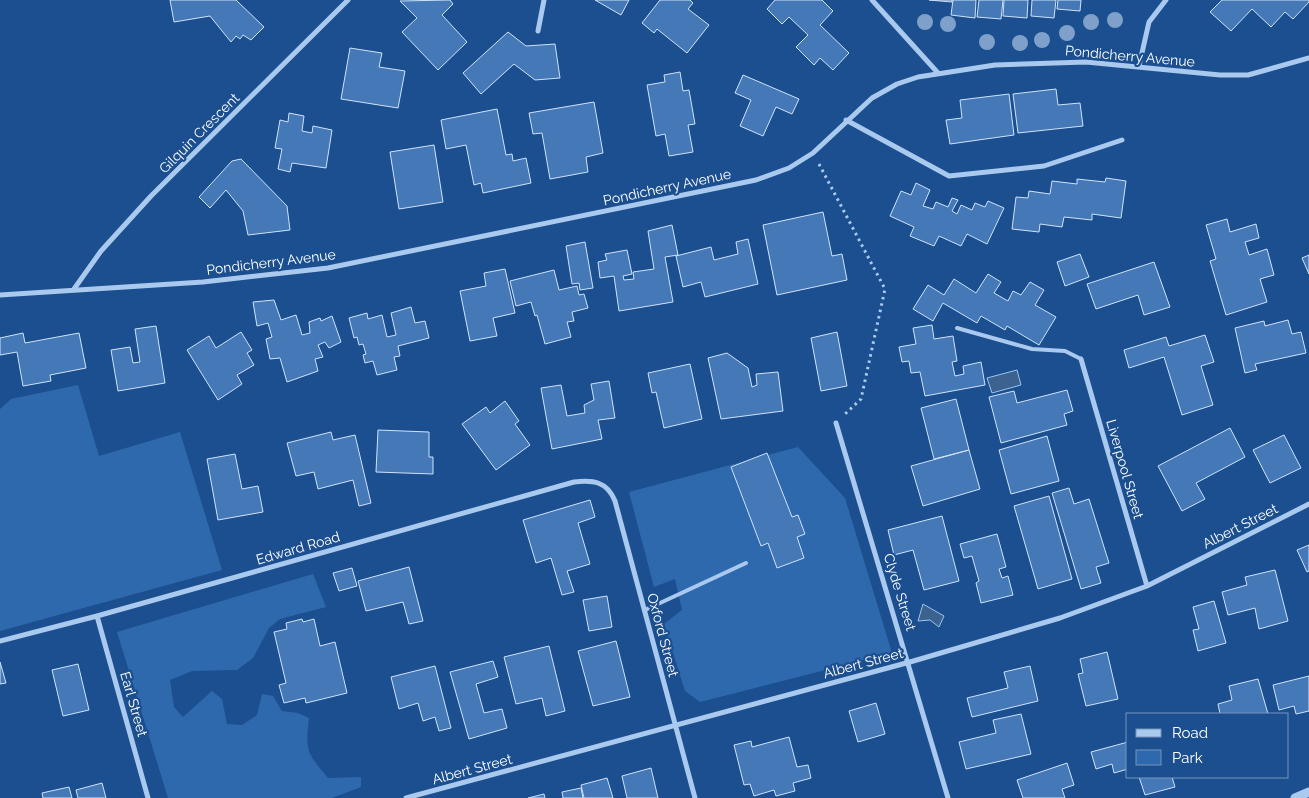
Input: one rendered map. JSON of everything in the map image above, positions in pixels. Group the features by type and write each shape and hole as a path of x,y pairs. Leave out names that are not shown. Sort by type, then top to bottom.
{"street":[{"name":"Gilquin Crescent","path":"74,289 101,251 151,196 348,0"},
{"path":"538,31 544,0"},
{"path":"872,0 938,73"},
{"path":"1139,66 1149,22 1166,0"},
{"name":"Pondicherry Avenue","path":"0,295 203,282 328,268 756,180 789,168 813,153 846,120 872,98 897,84 938,73 1028,62 1086,62 1220,75 1248,75 1309,58"},
{"path":"846,120 949,176 1044,166 1122,140"},
{"name":"Liverpool Street","path":"1081,359 1147,586"},
{"name":"Clyde Street","path":"836,423 910,662 948,798"},
{"name":"Edward Road","path":"0,642 574,482 588,480 601,483"},
{"name":"Oxford Street","path":"601,483 612,494 615,502 695,798"},
{"name":"Albert Street","path":"406,798 910,662 1060,618 1147,586 1309,504"},
{"name":"Earl Street","path":"98,616 148,798"},
{"path":"1295,798 1309,792"}],"lane":[{"path":"957,328 1032,349 1065,351 1081,359"},
{"path":"645,610 746,563"}],"path":[{"path":"813,153 885,289 860,399 836,423"}],"green space":[{"path":"78,385 99,456 180,432 222,570 0,631 0,409 11,399"},
{"path":"798,447 845,498 892,653 700,702 685,691 664,624 682,610 675,579 654,587 629,492"},
{"path":"313,574 326,607 280,619 269,628 253,658 237,670 192,671 170,680 174,707 183,717 212,691 222,699 227,724 242,725 257,715 262,694 273,696 282,711 298,713 309,718 307,738 309,751 328,778 361,777 361,787 332,798 168,798 117,632"}],"shaded area":[{"path":"1017,370 1021,385 992,393 987,378"},
{"path":"923,604 944,616 939,627 930,620 918,621"}],"building":[{"path":"170,0 236,0 264,27 251,40 243,35 240,39 236,36 231,42 210,16 174,22"},
{"path":"450,0 453,4 442,15 467,42 438,70 402,32 417,18 400,1"},
{"path":"595,0 629,0 621,15"},
{"path":"660,0 690,0 693,3 688,9 709,25 687,53 657,29 654,33 642,23"},
{"path":"775,0 822,0 833,11 820,25 849,53 833,70 820,58 814,65 796,47 808,35 789,17 782,24 767,9"},
{"path":"929,0 952,0 952,2"},
{"path":"953,0 976,0 975,18 951,15"},
{"path":"979,0 1003,0 1001,19 977,17"},
{"path":"1004,0 1028,0 1027,18 1003,16"},
{"path":"1032,0 1056,0 1054,18 1031,16"},
{"path":"1058,0 1081,0 1080,11 1057,9"},
{"path":"1222,0 1309,0 1309,2 1293,19 1285,12 1271,27 1252,9 1231,31 1210,12"},
{"path":"508,32 526,46 555,44 560,78 535,80 514,64 481,94 463,73"},
{"path":"350,48 382,53 379,67 405,71 398,108 341,99"},
{"path":"680,72 683,91 689,90 695,124 688,125 693,152 669,156 665,134 656,136 647,85 665,82 664,75"},
{"path":"743,75 799,99 792,114 776,107 763,136 740,126 751,100 735,93"},
{"path":"1056,89 1058,105 1080,103 1083,126 1018,133 1013,94"},
{"path":"1009,94 1014,135 950,144 946,120 962,118 960,100"},
{"path":"594,102 603,153 586,157 588,172 550,179 542,133 533,134 529,113"},
{"path":"497,109 506,155 512,154 513,161 526,158 531,183 483,193 481,183 474,185 466,145 446,149 441,120"},
{"path":"289,113 304,116 302,131 312,133 313,126 332,130 326,168 292,163 290,172 278,169 282,149 275,148 280,120 288,122"},
{"path":"434,145 443,202 399,209 390,152"},
{"path":"241,159 287,206 290,230 248,235 243,211 226,190 210,208 199,197 232,161"},
{"path":"1106,178 1126,181 1121,218 1092,214 1092,220 1064,217 1062,227 1040,224 1039,232 1012,229 1016,197 1028,198 1029,191 1050,194 1052,181 1077,184 1077,179 1105,182"},
{"path":"916,183 930,190 923,206 933,209 936,202 948,207 952,198 958,200 952,211 957,214 961,205 972,210 975,203 985,207 988,201 1004,208 987,244 967,234 961,246 939,236 934,246 910,236 914,227 890,216 901,191 911,195"},
{"path":"823,212 832,256 842,254 847,280 777,295 763,225"},
{"path":"1227,219 1230,232 1256,224 1259,238 1245,242 1249,255 1267,249 1274,275 1260,279 1267,302 1226,315 1210,261 1216,259 1206,225"},
{"path":"672,225 678,255 665,257 673,302 619,311 614,276 600,278 598,262 607,260 605,254 627,250 632,274 623,276 624,280 634,279 633,272 654,269 648,231"},
{"path":"748,239 758,284 705,297 701,282 683,287 676,256 711,247 714,260 738,254 736,242"},
{"path":"585,242 593,288 580,290 579,283 572,284 566,246"},
{"path":"1080,254 1089,277 1065,286 1057,262"},
{"path":"1309,255 1309,274 1302,258"},
{"path":"1154,262 1170,307 1144,315 1138,295 1096,309 1087,284"},
{"path":"505,269 515,313 493,318 497,336 470,341 460,291 486,286 484,273"},
{"path":"554,270 559,290 577,286 579,295 584,294 588,308 572,312 574,321 567,322 571,337 545,344 537,315 535,316 531,302 516,306 510,281"},
{"path":"988,274 1001,282 994,293 1008,301 1013,291 1021,295 1030,282 1044,290 1035,305 1056,317 1039,345 1007,326 1005,330 981,316 977,323 943,303 933,321 913,309 928,285 944,295 954,279 976,293"},
{"path":"274,300 281,320 296,315 302,335 310,333 309,322 320,318 321,321 332,316 341,342 329,348 325,342 318,345 323,357 315,359 318,371 287,382 280,358 270,359 266,339 272,337 268,323 257,326 253,302"},
{"path":"411,307 415,323 425,321 429,338 398,346 400,356 394,357 397,370 377,375 373,361 365,363 363,355 366,354 363,344 359,345 357,337 354,338 349,318 367,313 368,319 382,315 387,337 396,335 391,313"},
{"path":"1288,320 1292,334 1301,332 1306,353 1255,364 1257,370 1245,373 1235,328 1264,321 1265,326"},
{"path":"932,325 934,339 953,336 957,361 952,362 955,376 964,374 963,366 981,362 985,385 925,396 920,372 911,373 909,361 902,362 899,347 916,344 913,328"},
{"path":"156,326 165,383 118,391 111,350 130,347 133,363 140,362 135,329"},
{"path":"241,332 252,350 247,353 254,365 237,375 242,384 218,400 187,350 209,336 216,348"},
{"path":"837,332 847,386 821,391 811,338"},
{"path":"23,333 25,343 79,333 86,368 50,375 51,381 23,386 17,352 0,355 0,338"},
{"path":"1205,335 1214,362 1201,366 1213,405 1182,415 1164,357 1129,368 1124,350 1166,337 1169,346"},
{"path":"727,353 748,368 752,387 757,385 756,374 778,372 783,411 721,419 708,358"},
{"path":"690,364 702,419 664,428 656,392 652,393 648,373"},
{"path":"609,381 615,418 598,420 602,439 552,449 541,388 561,385 567,416 585,413 584,405 594,400 591,384"},
{"path":"1067,390 1073,411 1064,414 1067,425 1001,443 989,397 1014,391 1017,403"},
{"path":"956,399 969,450 934,459 921,408"},
{"path":"505,401 519,421 515,424 530,445 496,470 462,424 486,407 490,413"},
{"path":"1230,428 1245,457 1196,483 1205,499 1182,511 1158,466"},
{"path":"378,430 429,432 429,457 433,457 433,474 376,472"},
{"path":"331,432 333,440 355,435 371,503 359,506 353,480 318,489 314,472 296,476 287,443"},
{"path":"1284,435 1301,468 1270,483 1253,450"},
{"path":"1047,436 1059,481 1011,494 999,450"},
{"path":"969,450 980,489 923,506 911,466"},
{"path":"767,453 792,517 798,515 805,534 797,537 804,558 777,568 768,543 761,546 731,467"},
{"path":"235,454 242,489 258,486 263,512 218,520 207,459"},
{"path":"1069,488 1074,504 1089,499 1109,563 1096,567 1101,583 1081,589 1052,493"},
{"path":"1049,496 1072,579 1038,589 1014,506"},
{"path":"590,500 595,517 578,523 590,564 567,571 574,592 562,595 551,558 536,563 523,520"},
{"path":"942,516 959,581 924,590 913,550 894,555 888,530"},
{"path":"997,534 1006,567 999,569 1002,578 1008,576 1013,595 981,603 976,583 979,581 972,556 964,558 960,544"},
{"path":"1309,545 1309,571 1307,572 1297,550"},
{"path":"409,567 423,621 409,624 403,602 366,611 358,581"},
{"path":"352,568 357,586 339,591 333,573"},
{"path":"1275,570 1288,621 1259,629 1255,608 1228,615 1222,592 1247,585 1245,577"},
{"path":"607,596 612,627 589,631 583,600"},
{"path":"1214,601 1226,643 1198,651 1193,630 1199,629 1193,607"},
{"path":"302,619 303,622 314,619 320,646 335,642 347,693 306,703 305,698 284,703 279,685 286,683 274,632 287,629 286,623"},
{"path":"616,641 630,697 593,706 578,651"},
{"path":"549,646 565,711 546,716 542,698 516,704 504,657"},
{"path":"1107,652 1118,699 1086,706 1078,674 1083,673 1080,659"},
{"path":"493,661 498,677 476,684 484,713 502,709 507,728 469,739 450,672"},
{"path":"0,662 6,683 0,684"},
{"path":"78,664 89,710 63,716 52,670"},
{"path":"435,666 451,728 439,731 435,717 423,721 418,703 399,709 391,677"},
{"path":"1030,666 1038,701 972,717 967,698 1008,688 1004,672"},
{"path":"1309,676 1309,711 1296,714 1294,706 1279,710 1273,685"},
{"path":"1258,679 1268,713 1220,713 1218,704 1232,700 1229,686"},
{"path":"876,703 885,734 858,742 849,711"},
{"path":"1021,714 1031,754 966,769 959,742 996,733 993,720"},
{"path":"789,737 797,767 808,765 811,778 793,783 795,791 776,796 774,790 754,796 750,784 744,785 734,745 751,741 752,747"},
{"path":"1126,743 1126,770 1114,773 1112,764 1096,769 1091,752"},
{"path":"1067,763 1074,785 1062,789 1065,798 1023,798 1017,780"},
{"path":"651,768 658,798 627,798 622,776"},
{"path":"607,778 613,798 584,798 581,785"},
{"path":"1139,778 1172,778 1175,787 1145,795"},
{"path":"102,783 106,798 78,798 76,790"},
{"path":"69,787 72,798 43,798 42,793"},
{"path":"581,788 583,798 563,798 562,792"},
{"path":"544,794 545,798 528,798"}]}
